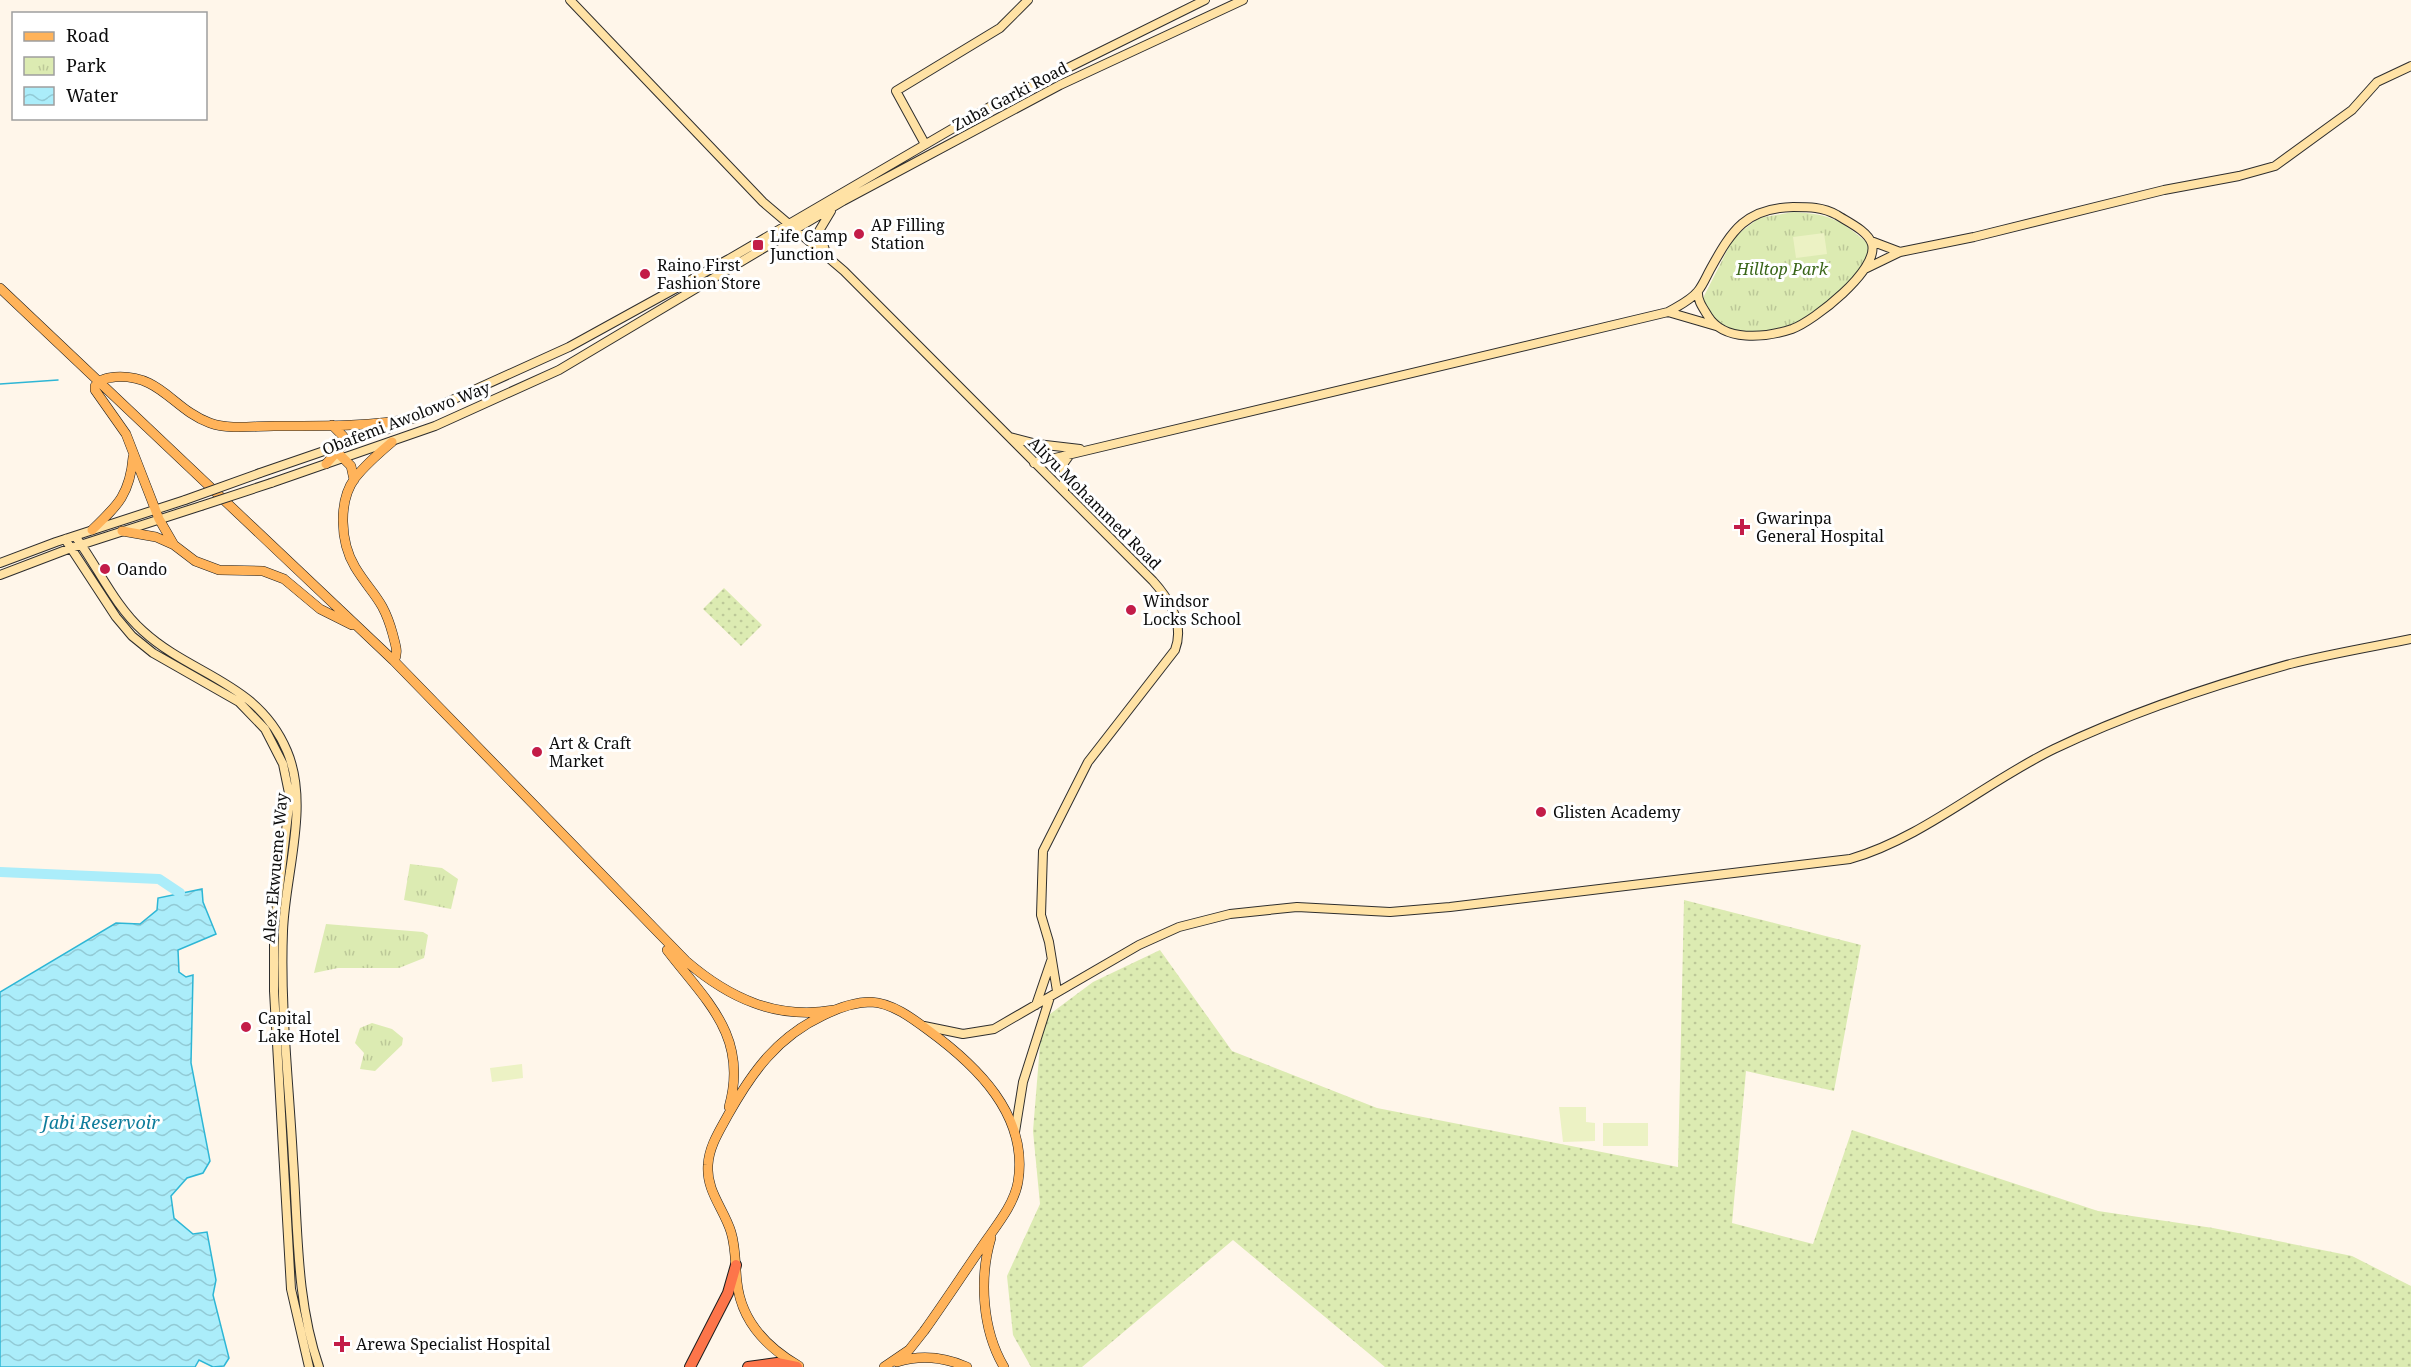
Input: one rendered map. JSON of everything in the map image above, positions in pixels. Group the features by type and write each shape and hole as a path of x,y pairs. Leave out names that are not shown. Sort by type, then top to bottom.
{"highway":[{"path":"690,1367 724,1300 736,1265"},
{"path":"748,1367 777,1364 799,1367"}],"main road":[{"path":"0,288 394,661 646,922 704,976 734,996 752,1004 784,1012 816,1013 853,1004 879,1003 898,1010 924,1026 978,1070 1002,1104 1015,1139 1018,1183 987,1253 985,1291 992,1337 1004,1367"},
{"path":"98,382 120,377 142,379 160,388 194,416 223,426 387,423 415,418"},
{"path":"98,382 95,390 121,424 155,510 174,545"},
{"path":"326,464 340,451 343,436 332,425"},
{"path":"354,480 369,462 392,442"},
{"path":"340,451 354,472 354,480 344,514 345,540 353,564 387,612 397,649 394,661"},
{"path":"92,530 123,497 132,474 134,452"},
{"path":"122,531 146,534 174,545 206,566 219,570 263,571 284,579 321,609 357,628"},
{"path":"646,922 714,1007 726,1028 733,1052 734,1076 726,1120"},
{"path":"799,1367 769,1345 752,1325 738,1293 731,1230 712,1193 707,1172 710,1153 748,1079 771,1051 799,1028 834,1010"},
{"path":"886,1366 909,1350 920,1337 999,1222"},
{"path":"886,1366 925,1357 944,1359 967,1367"}],"street":[{"name":"Aliyu Mohammed Road","path":"570,0 763,202 826,254 1064,492 1161,591 1174,612 1180,638 1170,658 1088,762 1042,851 1041,915 1052,958"},
{"path":"925,144 896,92 1000,28 1028,0"},
{"name":"Zuba Garki Road","path":"788,222 993,105 1205,0"},
{"name":"Zuba Garki Road","path":"796,230 843,201 1060,85 1243,0"},
{"path":"1034,463 1668,312 1679,313 1718,327 1725,332 1746,334 1791,329 1826,308 1867,268 1900,252 1974,237 2164,190 2267,168 2288,158 2352,110 2377,82 2411,66"},
{"path":"826,254 819,231 827,215 843,201"},
{"path":"1668,312 1698,291 1730,234 1750,216 1766,210 1788,207 1822,208 1861,230 1871,241 1900,252"},
{"name":"Obafemi Awolowo Way","path":"340,451 569,347 729,259 788,222"},
{"name":"Obafemi Awolowo Way","path":"0,563 260,473 340,451 392,442 559,370 796,230"},
{"path":"1867,268 1872,255 1871,241"},
{"path":"1698,291 1698,297 1718,327"},
{"path":"1007,436 1024,442 1087,449"},
{"path":"1064,492 1064,463 1071,453"},
{"name":"Obafemi Awolowo Way","path":"0,575 81,544 326,464"},
{"name":"Alex Ekwueme Way","path":"75,536 117,601 142,631 178,656 233,686 256,706 281,739 293,768 297,800 284,913 283,980 302,1287 319,1367"},
{"name":"Alex Ekwueme Way","path":"65,539 116,617 132,636 153,653 239,702 265,729 284,764 290,798 274,929 274,991 291,1288 309,1367"},
{"path":"924,1026 951,1033 979,1033 1008,1023 1053,994 1157,936 1230,914 1297,907 1390,912 1441,908 1850,859 1908,835 2015,769 2104,728 2283,666 2411,639"},
{"path":"1015,1139 1018,1102 1023,1082 1053,994 1052,958"},
{"path":"1036,1005 1052,958"}],"green space":[{"name":"Hilltop Park","path":"1793,212 1827,217 1851,230 1870,245 1866,267 1822,308 1798,324 1761,333 1727,330 1714,320 1702,300 1734,237 1759,218"},
{"path":"1824,233 1827,254 1796,258 1793,237"},
{"path":"724,588 762,625 741,646 703,609"},
{"path":"410,864 442,868 458,879 451,909 404,900"},
{"path":"1684,900 1861,945 1834,1091 1746,1071 1732,1223 1813,1244 1852,1130 2098,1211 2213,1228 2352,1256 2411,1286 2411,1367 1385,1367 1233,1240 1082,1367 1031,1367 1013,1335 1007,1276 1040,1204 1033,1131 1042,1020 1093,982 1160,950 1232,1051 1377,1108 1678,1167"},
{"path":"326,924 423,932 428,935 424,958 399,968 338,968 314,973"},
{"path":"372,1023 392,1029 403,1038 402,1045 375,1071 360,1069 364,1053 355,1043 360,1028"},
{"path":"522,1064 523,1078 492,1082 490,1068"},
{"path":"1559,1107 1586,1107 1586,1122 1595,1123 1595,1141 1563,1142"},
{"path":"1603,1123 1648,1123 1648,1146 1603,1146"}],"water":[{"name":"Jabi Reservoir","path":"202,889 203,902 216,934 178,950 179,972 186,977 193,975 191,1063 210,1161 203,1173 187,1178 171,1196 174,1218 193,1234 207,1232 216,1280 213,1295 229,1358 224,1366 213,1367 199,1360 195,1367 0,1367 0,992 116,923 140,924 157,910 158,898"}],"waterway":[{"path":"0,384 58,380"},
{"path":"0,872 159,879 180,893"}],"place":[{"name":"AP Filling Station","path":"859,234"},
{"name":"Life Camp Junction","path":"758,245"},
{"name":"Raino First Fashion Store","path":"645,274"},
{"name":"Gwarinpa General Hospital","path":"1742,527"},
{"name":"Oando","path":"105,569"},
{"name":"Windsor Locks School","path":"1131,610"},
{"name":"Art & Craft Market","path":"537,752"},
{"name":"Glisten Academy","path":"1541,812"},
{"name":"Capital Lake Hotel","path":"246,1027"},
{"name":"Arewa Specialist Hospital","path":"342,1344"}]}
